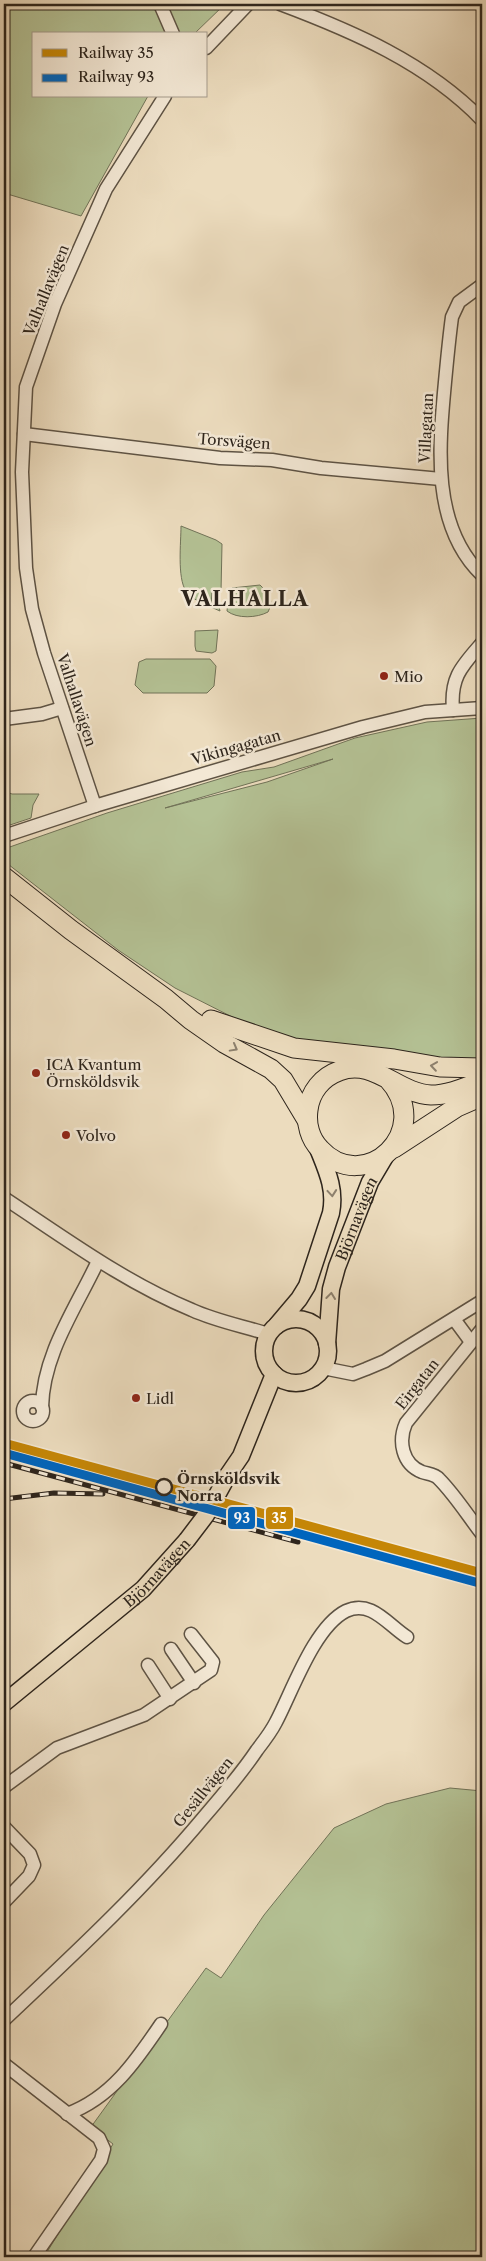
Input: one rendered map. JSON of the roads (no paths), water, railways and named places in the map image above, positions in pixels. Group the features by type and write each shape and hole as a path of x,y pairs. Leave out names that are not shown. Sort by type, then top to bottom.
{"highway":[{"path":"4,877 71,930 192,1020 224,1043 271,1069 283,1080 307,1120 312,1138 332,1159 350,1165 369,1163 389,1152 435,1120 457,1107 482,1096"},
{"path":"166,999 281,1056 343,1069 362,1068 371,1070 407,1089 431,1094 446,1093 482,1081"},
{"path":"211,1020 294,1048 394,1059 440,1067 482,1068"},
{"path":"307,1120 310,1101 319,1084 343,1069"},
{"path":"388,1079 399,1094 404,1113 402,1132 389,1152"}],"main road":[{"name":"Björnavägen","path":"273,1330 300,1299 307,1286 331,1213 333,1200 331,1183 318,1146"},
{"name":"Björnavägen","path":"327,1344 330,1295 337,1267 370,1182 389,1152"},
{"path":"292,1319 308,1321 321,1331 327,1344 328,1354 324,1368 312,1379 298,1383 287,1382 274,1374 267,1366 264,1355 264,1344 273,1330 292,1319"},
{"name":"Björnavägen","path":"4,1703 144,1589 187,1540 206,1515 228,1475 242,1456 274,1374"}],"street":[{"path":"160,4 172,32"},
{"path":"208,46 248,4"},
{"path":"280,4 355,35 399,56 460,97 482,120"},
{"name":"Valhallavägen","path":"95,806 34,616 26,568 22,472 26,387 55,304 106,189 164,98"},
{"name":"Villagatan","path":"482,284 459,302 452,317 441,426 440,479 455,535 462,550 482,575"},
{"name":"Torsvägen","path":"24,434 220,458 272,460 321,468 440,479"},
{"path":"453,710 452,692 456,677 463,664 482,643"},
{"path":"4,719 42,714 62,708"},
{"name":"Vikingagatan","path":"4,836 95,806 363,727 425,712 482,708"},
{"path":"4,1198 98,1261 152,1292 209,1317 273,1330"},
{"path":"40,1402 51,1359 59,1338 98,1261"},
{"path":"324,1368 341,1373 353,1374 360,1372 385,1361 482,1301"},
{"path":"454,1318 471,1342"},
{"name":"Eirgatan","path":"482,1329 406,1424 401,1438 401,1447 409,1462 420,1472 437,1477 482,1534"},
{"name":"Gesällvägen","path":"4,2020 88,1941 151,1878 228,1788 276,1723 302,1668 325,1629 335,1619 351,1610 366,1609 379,1614 407,1637"},
{"path":"4,1787 57,1748 139,1718 211,1670 213,1662 191,1634"},
{"path":"171,1648 194,1683"},
{"path":"148,1665 170,1699"},
{"path":"4,1827 30,1854 34,1865 28,1876 4,1902"},
{"path":"67,2114 89,2104 113,2086 138,2058 161,2024"},
{"path":"4,2064 99,2138 104,2149 101,2160 34,2257"}],"railway":[{"path":"4,1463 298,1542"},
{"path":"4,1499 54,1493 103,1494"}],"rail line":[{"name":"35","path":"4,1443 482,1573"},
{"name":"93","path":"4,1453 479,1583"}],"place":[{"name":"Mio","path":"384,676"},
{"name":"ICA Kvantum Örnsköldsvik","path":"36,1073"},
{"name":"Volvo","path":"66,1135"},
{"name":"Lidl","path":"136,1398"},
{"name":"Örnsköldsvik Norra","path":"164,1487"}],"district":[{"name":"VALHALLA","path":"245,599"}]}
